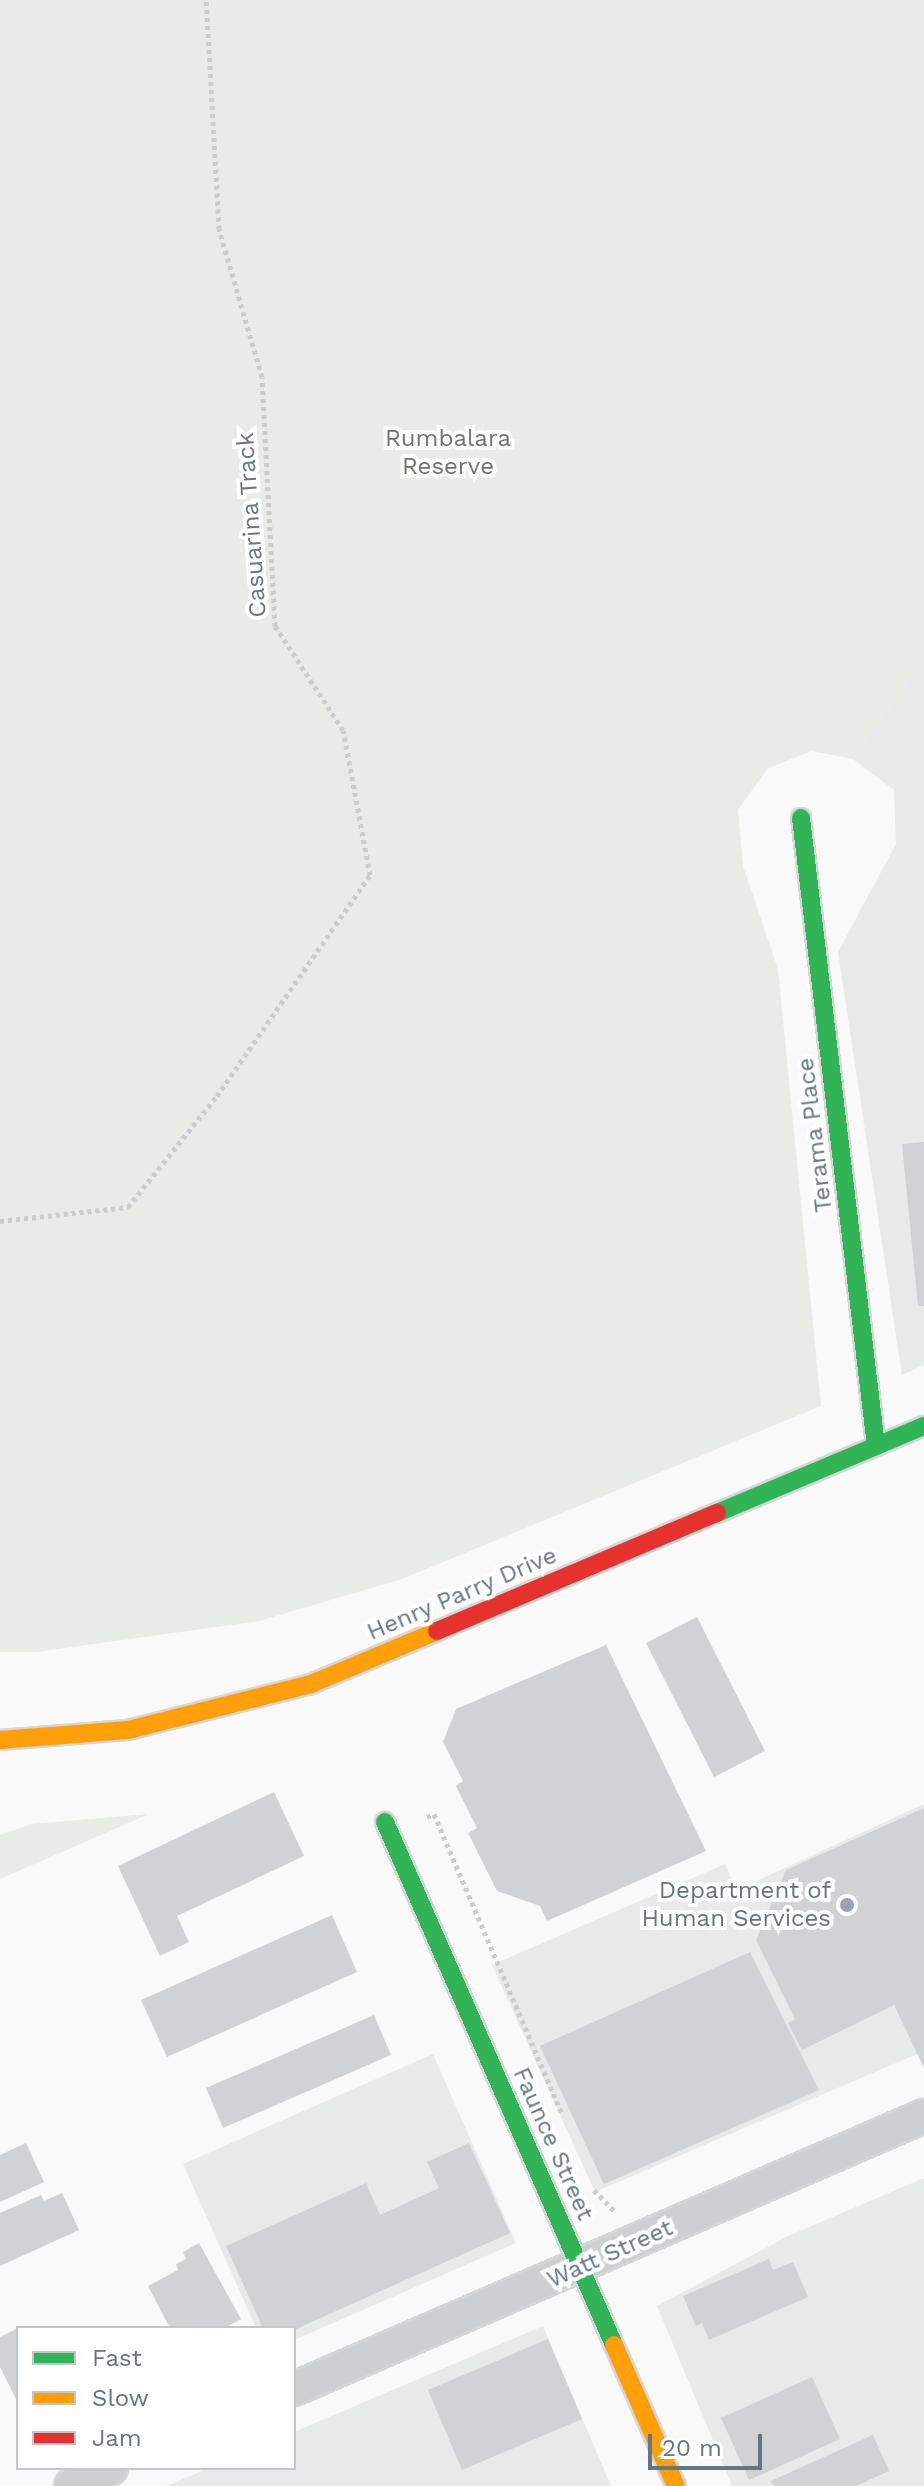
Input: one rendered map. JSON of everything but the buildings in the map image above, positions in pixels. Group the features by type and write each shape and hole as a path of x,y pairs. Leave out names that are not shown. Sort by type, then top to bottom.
{"street":[{"name":"Terama Place","path":"801,818 876,1446"},
{"name":"Henry Parry Drive","path":"0,1740 128,1730 311,1684 924,1426"},
{"name":"Faunce Street","path":"385,1822 676,2486"},
{"name":"Watt Street","path":"296,2388 924,2116"},
{"path":"71,2486 107,2470"}],"path":[{"name":"Casuarina Track","path":"0,1221 128,1207 217,1096 370,875 343,730 275,626 262,377 219,229 206,0"}],"shaded area":[{"path":"924,659 924,1365 902,1375 838,952 896,844 894,790 853,759"},
{"path":"924,1804 924,2051 595,2192 492,1965 725,1864 737,1890"},
{"path":"433,2054 516,2243 296,2339 296,2326 255,2326 183,2164"},
{"path":"924,2178 924,2486 732,2486 657,2306 788,2236"},
{"path":"543,2326 611,2486 166,2486 204,2470 296,2470 296,2431"}],"green space":[{"name":"Rumbalara Reserve","path":"0,0 924,0 924,659 853,759 811,751 767,769 738,810 743,866 778,969 821,1406 402,1579 259,1621 36,1652 0,1652"},
{"path":"149,1814 0,1879 0,1835 32,1824"}],"traffic: fast":[{"path":"801,818 876,1446"},
{"path":"717,1513 924,1426"},
{"path":"385,1822 614,2345"}],"traffic: slow":[{"path":"0,1740 128,1730 311,1684 437,1631"},
{"path":"614,2345 676,2486"}],"traffic: jam":[{"path":"437,1631 717,1513"}],"place":[{"name":"Department of Human Services","path":"847,1905"}]}
